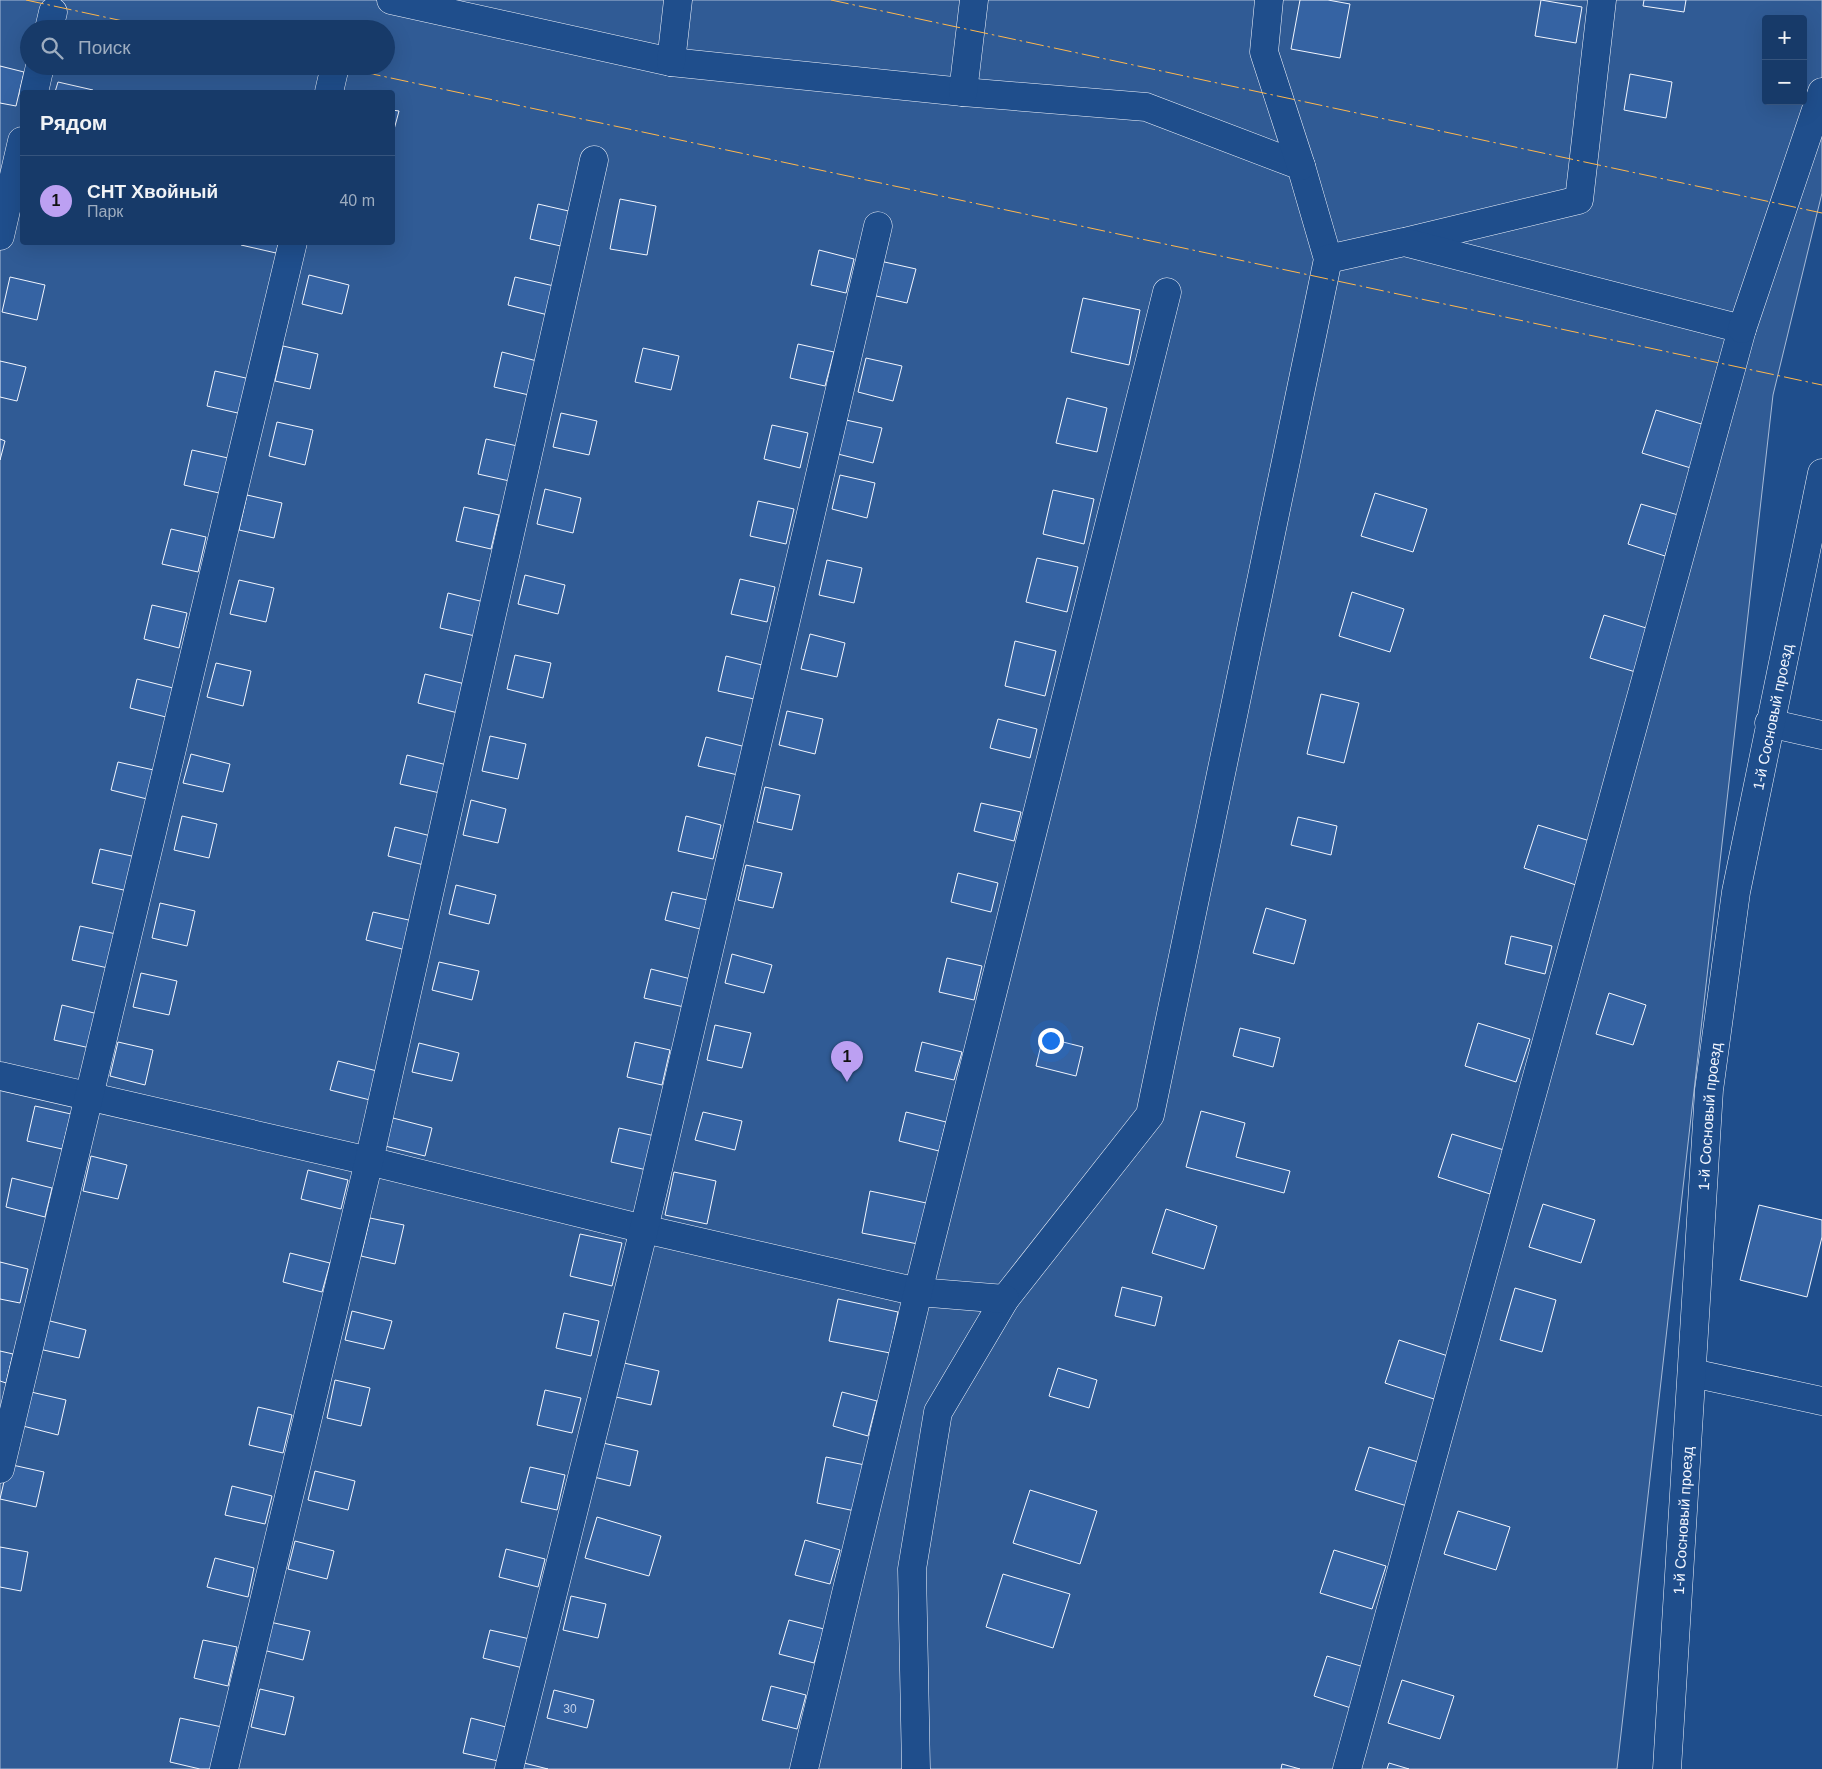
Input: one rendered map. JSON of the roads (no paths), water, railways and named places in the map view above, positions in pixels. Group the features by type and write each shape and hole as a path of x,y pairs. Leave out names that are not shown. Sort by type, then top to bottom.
{"street":[{"path":"391,0 671,62 963,92 1146,107 1301,166"},
{"path":"671,62 678,0"},
{"path":"963,92 974,0"},
{"path":"916,1769 912,1569 938,1412 1005,1299 1150,1115 1328,259 1301,166 1264,52 1269,0"},
{"path":"1328,259 1579,200 1602,0"},
{"path":"34,90 38,75"},
{"path":"329,90 333,75"},
{"path":"1347,1769 1742,329 1822,92"},
{"path":"0,236 20,150"},
{"path":"224,1769 369,1161 594,160"},
{"path":"509,1769 644,1229 878,226"},
{"path":"1404,242 1742,329"},
{"path":"0,1469 292,245"},
{"path":"804,1769 918,1292 1167,292"},
{"name":"1-й Сосновый проезд","path":"1667,1769 1709,1090 1736,892 1769,723 1822,473"},
{"path":"1769,723 1822,735"},
{"path":"0,1076 369,1161 644,1229 918,1292 1005,1299"},
{"path":"1692,1373 1822,1401"}],"place":[{"name":"СНТ Хвойный","path":"847,1082"}]}
